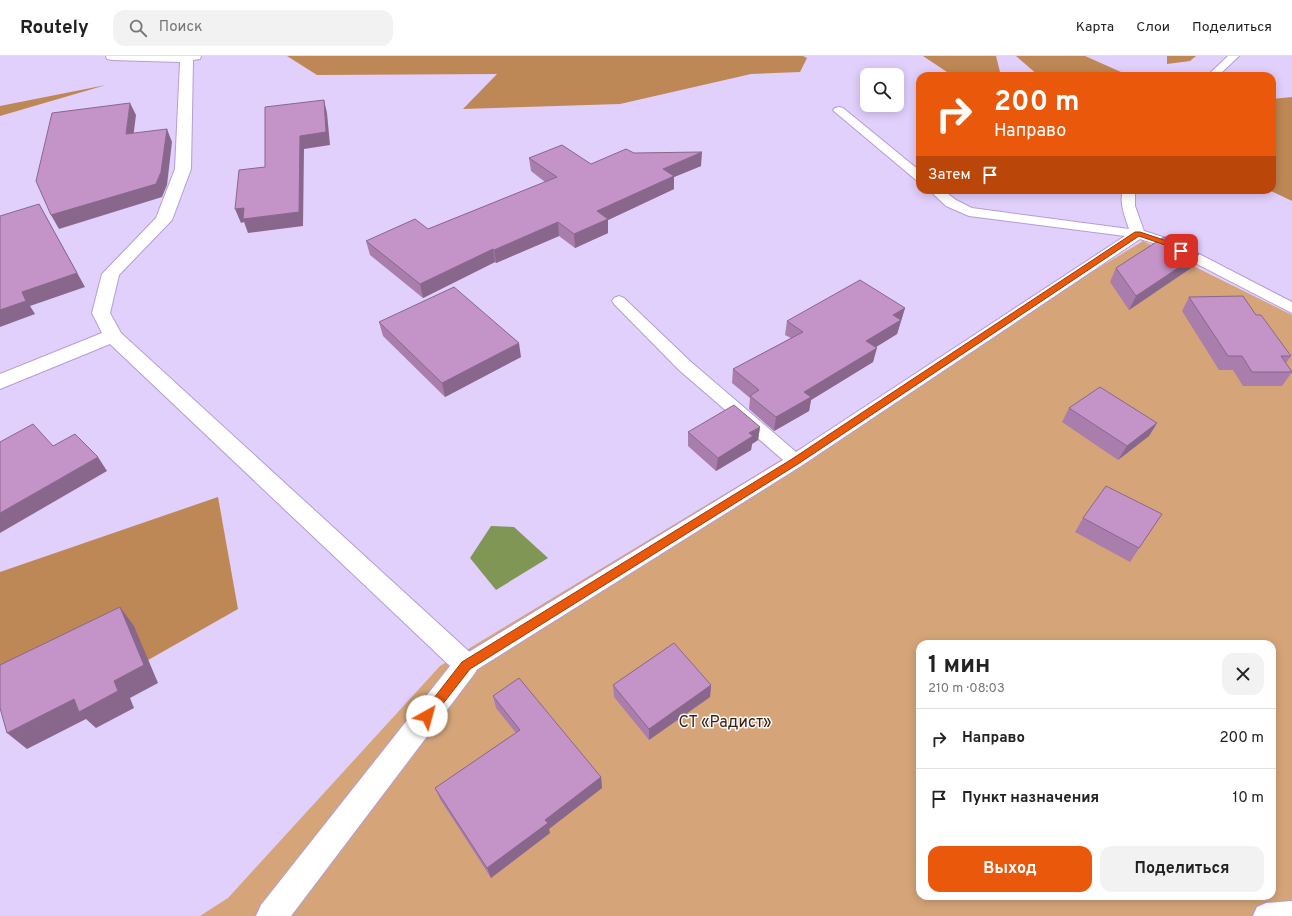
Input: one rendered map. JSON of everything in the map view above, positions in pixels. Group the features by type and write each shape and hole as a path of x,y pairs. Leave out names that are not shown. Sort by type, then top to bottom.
{"street":[{"path":"112,56 191,57 183,169 164,220 111,274 101,313 113,336 466,666 272,916"},
{"path":"0,382 113,336"}],"lane":[{"path":"1216,72 1234,56"},
{"path":"839,110 916,175"},
{"path":"940,194 951,203 969,212 1138,234 1167,244 1292,308"},
{"path":"1128,194 1130,212 1138,234"},
{"path":"466,666 795,461 1138,234"},
{"path":"619,301 684,366 795,461"},
{"path":"1266,916 1292,914"}],"green space":[{"name":"СТ «Радист»","path":"1143,241 1292,315 1292,916 200,916 228,898 440,666"}],"shaded area":[{"path":"287,56 803,56 807,58 800,72 751,74 620,104 463,109 497,74 317,75"},
{"path":"923,56 996,56 1000,72 947,72"},
{"path":"1016,56 1085,56 1121,72 1034,72"},
{"path":"1167,56 1196,56 1190,61 1167,64"},
{"path":"106,85 0,116 0,106"},
{"path":"1292,97 1292,201 1276,193 1276,99"},
{"path":"218,497 238,609 83,697 0,670 0,572"},
{"path":"491,526 514,527 548,558 496,590 470,558"}],"building":[{"path":"324,100 326,132 300,136 299,212 243,219 244,208 235,209 239,170 265,167 265,107"},
{"path":"130,103 126,134 167,129 161,172 156,184 51,215 36,181 52,113"},
{"path":"562,145 591,164 626,149 634,153 702,152 663,169 674,176 597,211 608,219 574,234 558,222 494,250 493,249 420,284 366,241 415,219 428,229 557,177 529,158"},
{"path":"39,204 77,273 22,292 26,301 0,310 0,216"},
{"path":"1164,237 1199,254 1136,296 1116,268"},
{"path":"860,280 905,308 893,315 901,320 866,341 877,348 804,392 811,397 776,417 750,396 759,390 733,369 803,332 787,321"},
{"path":"454,287 519,343 442,383 379,322"},
{"path":"1243,296 1256,315 1261,315 1291,356 1281,356 1292,372 1252,372 1242,356 1228,356 1189,297"},
{"path":"1100,387 1157,423 1127,446 1069,408"},
{"path":"734,405 760,427 749,433 753,436 718,458 688,432"},
{"path":"33,424 53,446 75,434 98,457 0,513 0,442"},
{"path":"1106,486 1162,514 1139,548 1083,518"},
{"path":"120,607 144,665 114,681 118,691 79,712 74,699 7,733 0,708 0,665"},
{"path":"674,643 711,685 649,729 613,685"},
{"path":"519,678 601,777 545,820 548,823 487,868 435,788 520,730 493,696"}],"route":[{"path":"427,716 466,666 795,461 1138,234 1167,244 1181,251"}]}
